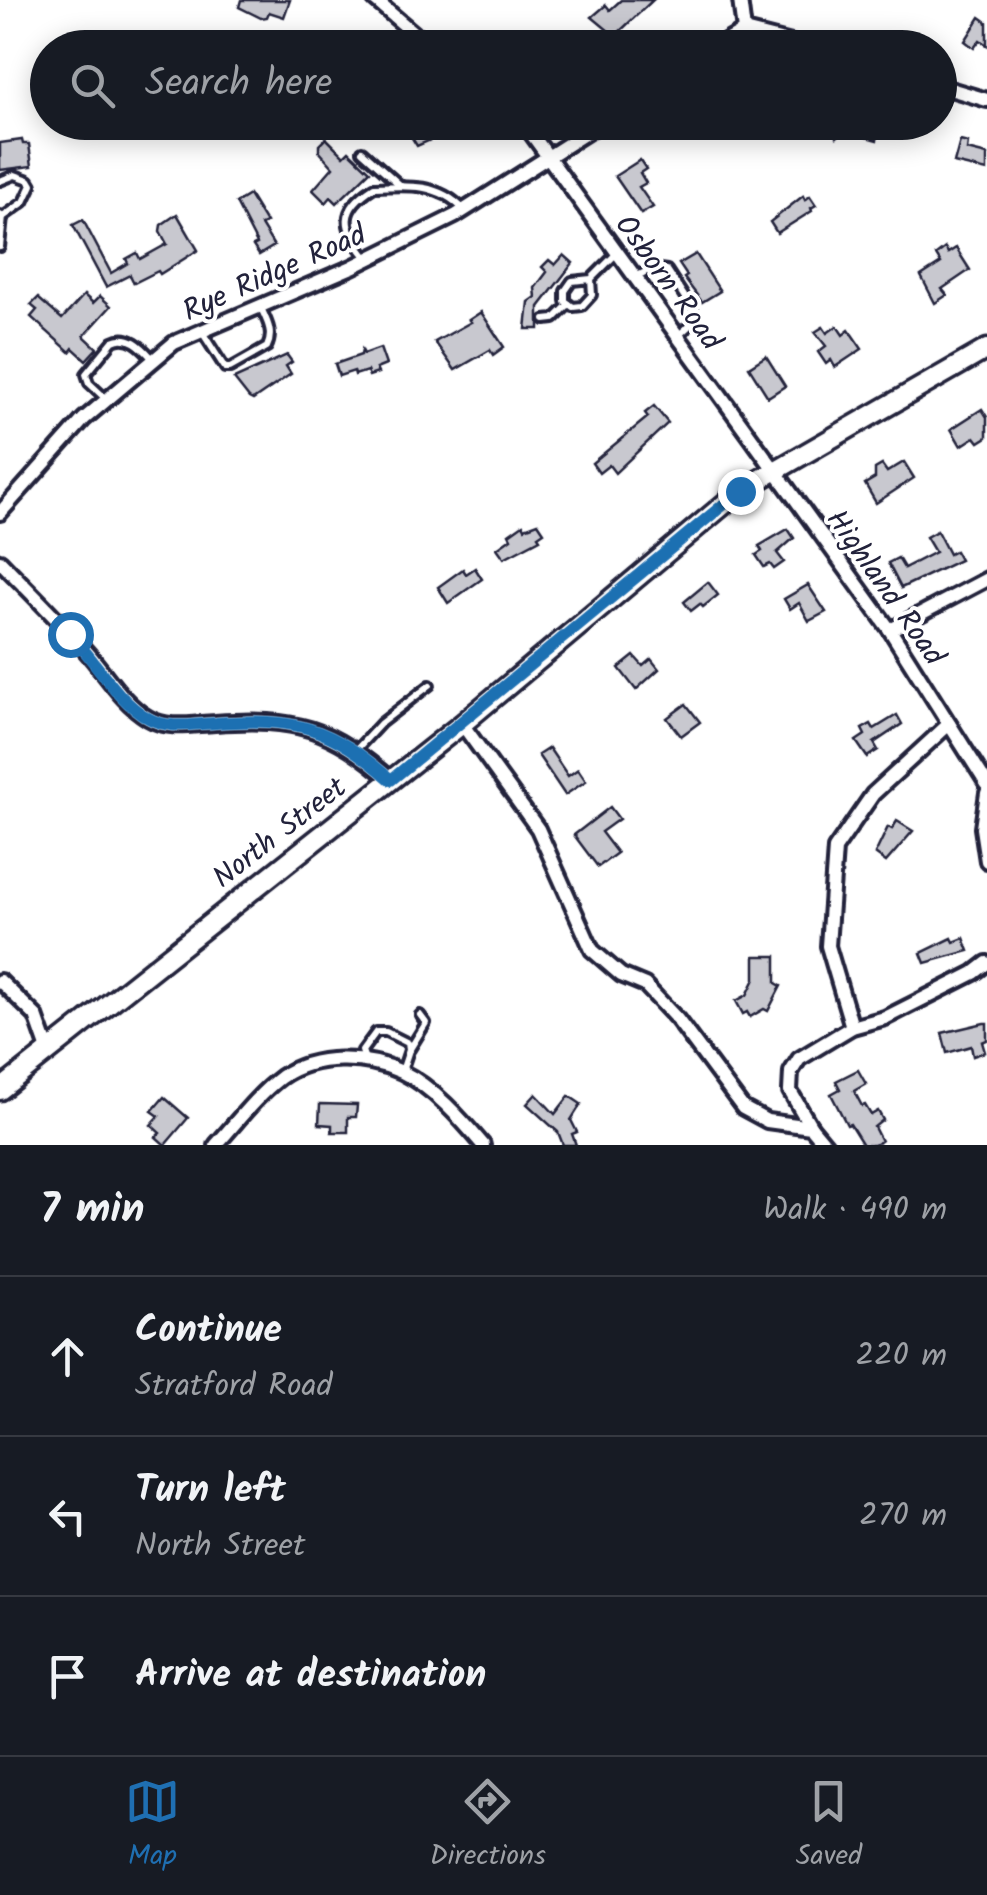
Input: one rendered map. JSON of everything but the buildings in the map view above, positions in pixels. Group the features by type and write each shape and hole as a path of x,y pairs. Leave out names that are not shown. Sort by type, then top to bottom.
{"main road":[{"name":"North Street","path":"0,1090 462,724 740,491 987,348"}],"street":[{"path":"374,0 410,30"},
{"path":"740,0 744,30"},
{"path":"957,91 987,100"},
{"name":"Osborn Road","path":"536,140 774,471"},
{"name":"Rye Ridge Road","path":"1,509 84,419 174,343 368,259 464,210 576,140"},
{"name":"Highland Road","path":"774,471 890,630 987,784"},
{"path":"0,561 146,717 166,726 244,721 328,733 356,750 391,780"},
{"path":"890,630 987,579"},
{"path":"462,724 538,829 592,950 622,974 645,985 743,1108 767,1120 812,1126"},
{"path":"852,1027 828,946 835,849 873,794 949,724"},
{"path":"987,794 982,828 987,861"},
{"path":"826,1145 788,1092 791,1072 799,1059 852,1027 884,1018 987,963"},
{"path":"0,981 36,1016 48,1050"},
{"path":"216,1145 280,1078 310,1062 336,1060 402,1072 462,1119 483,1145"}],"lane":[{"path":"362,151 401,186"},
{"path":"0,181 15,175 30,180 32,185 24,202 2,216 0,248"},
{"path":"368,259 350,238 347,220 349,209 374,187 440,190 464,210"},
{"path":"591,279 572,281 564,296 569,304 578,307 588,300 591,279 617,253"},
{"path":"635,278 652,268 666,270 694,314 690,325 677,336"},
{"path":"545,320 554,319 569,304"},
{"path":"201,331 214,355 225,368 230,368 268,347 269,326 260,306"},
{"path":"106,399 89,383 86,374 113,341 127,338 153,358"},
{"path":"356,750 381,723 430,685"},
{"path":"402,1072 426,1023 420,1015"},
{"path":"367,1064 362,1051 376,1032 386,1032 408,1043 410,1050"}],"route":[{"path":"70,634 146,717 166,726 244,721 328,733 356,750 391,780 740,491"}]}
